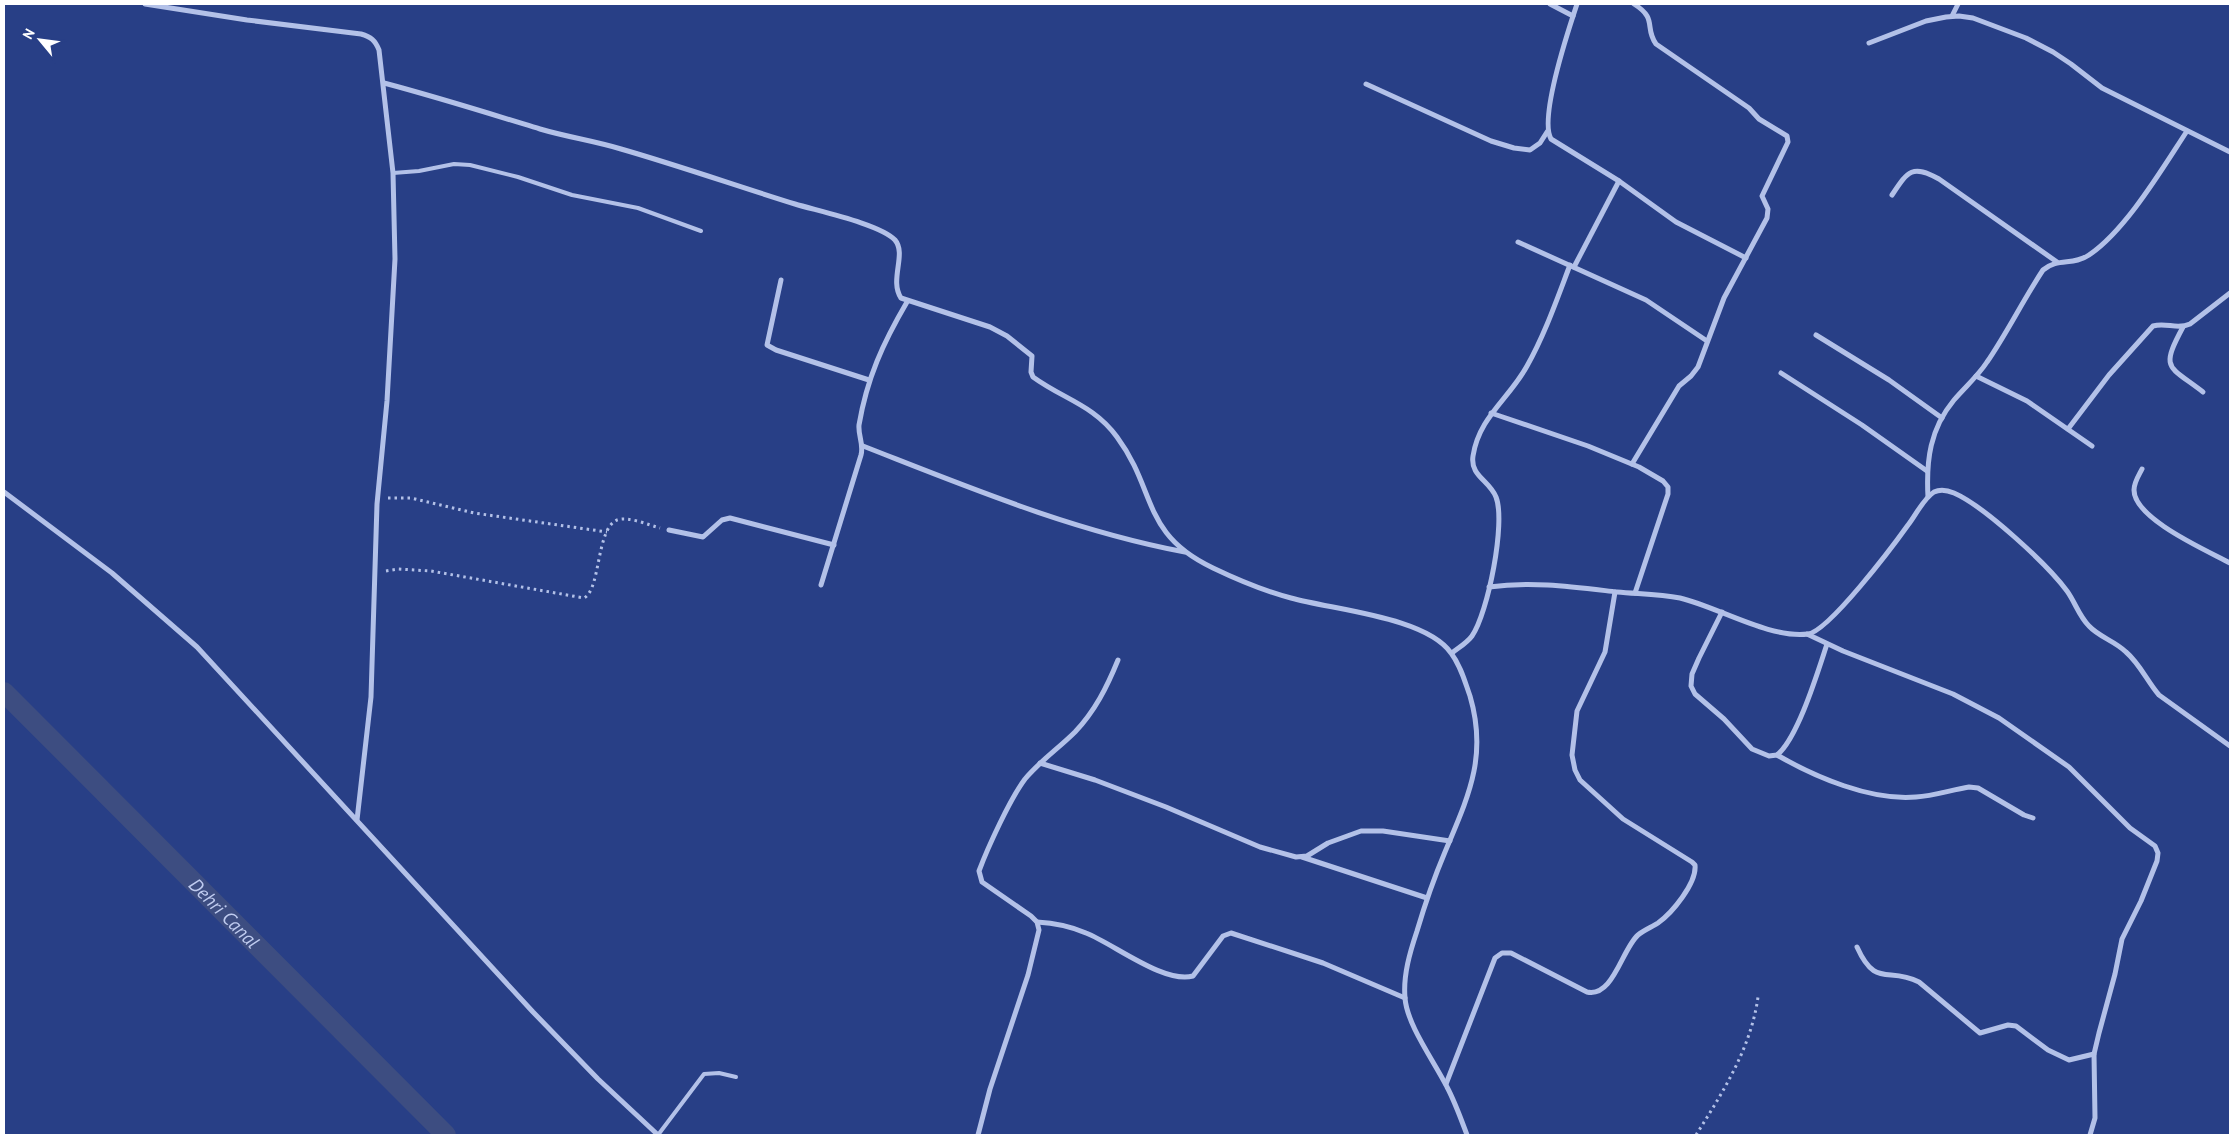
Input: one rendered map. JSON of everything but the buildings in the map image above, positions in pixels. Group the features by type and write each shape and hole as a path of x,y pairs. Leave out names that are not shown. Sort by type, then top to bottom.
{"street":[{"path":"145,4 370,36 376,41 379,50 393,173 395,259 377,504 371,697 357,820"},
{"path":"1550,4 1573,16"},
{"path":"1366,84 1474,134 1514,148 1530,150 1540,143 1547,132 1549,106 1556,75 1577,4"},
{"path":"1632,464 1679,386 1698,367 1706,341 1724,298 1767,218 1768,209 1762,196 1787,146 1788,138 1756,117 1750,108 1656,44 1650,33 1650,19 1646,13 1634,4"},
{"path":"1952,16 1958,4"},
{"path":"1869,43 1926,21 1952,16 1973,18 2026,38 2071,64 2102,88 2230,152"},
{"path":"384,83 436,96 557,134 627,151 874,229 887,235 898,246 895,283 897,292 907,302 990,327 1007,336 1032,356 1031,372 1033,377 1092,410 1118,438 1136,468 1162,529 1185,552 1236,579 1269,592 1316,605 1412,626 1429,633 1442,642 1452,653 1459,666 1476,717 1477,762 1472,783 1427,898 1410,952 1405,980 1405,998 1413,1026 1446,1084 1467,1135"},
{"path":"1928,497 1927,471 1930,447 1937,425 1954,400 1987,363 2043,270 2050,264 2079,260 2088,256 2111,236 2146,192 2187,131"},
{"path":"1547,132 1556,143 1619,181 1676,222 1746,258"},
{"path":"1892,195 1904,177 1912,171 1923,170 1939,179 2057,262"},
{"path":"1452,653 1471,637 1480,618 1489,587 1498,532 1499,509 1491,489 1476,475 1473,458 1478,438 1491,413 1508,395 1528,365 1572,266 1619,181"},
{"path":"1518,242 1646,300 1706,341"},
{"path":"782,280 768,344 776,350 869,380"},
{"path":"2202,392 2171,367 2169,361 2170,352 2183,327 2198,319 2229,295"},
{"path":"821,585 863,446 858,432 869,380 888,336 907,302"},
{"path":"2068,430 2092,396 2146,332 2159,324 2183,327"},
{"path":"1816,335 1889,380 1942,418"},
{"path":"1781,373 1862,425 1927,471"},
{"path":"1976,376 2028,401 2092,446"},
{"path":"1491,413 1588,446 1632,464 1663,481 1668,488 1668,494 1635,593"},
{"path":"863,446 981,492 1106,535 1185,552"},
{"path":"2142,469 2136,480 2134,490 2136,499 2143,508 2174,533 2230,564"},
{"path":"1807,634 1816,631 1838,611 1897,540 1928,497 1935,491 1945,490 1954,493 1995,522 2051,572 2067,592 2090,628 2125,650 2134,659 2150,685 2230,746"},
{"path":"4,492 112,573 197,647 533,1012 598,1079 658,1135"},
{"path":"669,530 703,537 722,520 730,518 765,525 834,545"},
{"path":"1489,587 1531,583 1679,598 1770,629 1807,634 1827,644 1953,694 1999,718 2068,767 2130,828 2155,846 2158,853 2157,861 2141,901 2122,939 2094,1054 2096,1104 2095,1118 2090,1135"},
{"path":"1446,1084 1495,958 1502,953 1511,953 1588,992 1594,994 1600,992 1615,972 1632,942 1638,935 1669,913 1684,893 1694,875 1695,865 1692,862 1623,819 1580,780 1575,770 1572,755 1577,711 1605,652 1615,592"},
{"path":"1722,612 1692,674 1692,686 1695,694 1724,719 1752,749 1769,756 1776,755 1783,750 1791,735 1811,690 1827,644"},
{"path":"978,1135 990,1089 1028,976 1038,941 1039,930 1037,922 1023,910 982,882 979,871 1012,802 1024,782 1040,763 1073,733 1090,714 1102,696 1118,660"},
{"path":"1776,755 1827,779 1865,791 1889,796 1917,797 1969,787 1978,788 2024,815 2033,818"},
{"path":"1040,763 1095,780 1166,807 1279,854 1300,857 1427,898"},
{"path":"1300,857 1307,856 1344,836 1360,832 1383,831 1450,841"},
{"path":"1037,922 1055,923 1080,930 1161,971 1186,978 1193,976 1223,936 1231,933 1323,962 1405,998"},
{"path":"1858,948 1867,966 1873,972 1879,975 1910,977 1919,982 1980,1033 2008,1025 2016,1026 2048,1050 2070,1060 2077,1060 2094,1054"}],"lane":[{"path":"393,173 419,171 454,164 470,165 518,177 572,195 638,208 701,231"},
{"path":"658,1135 704,1074 719,1073 736,1077"}],"path":[{"path":"377,504 386,498 411,498 474,513 607,532"},
{"path":"375,578 388,570 431,571 584,598 592,587 607,532 616,520 625,519 669,530"},
{"path":"1696,1135 1746,1047 1758,997"}],"waterway":[{"name":"Dehri Canal","path":"4,692 446,1135"}]}
